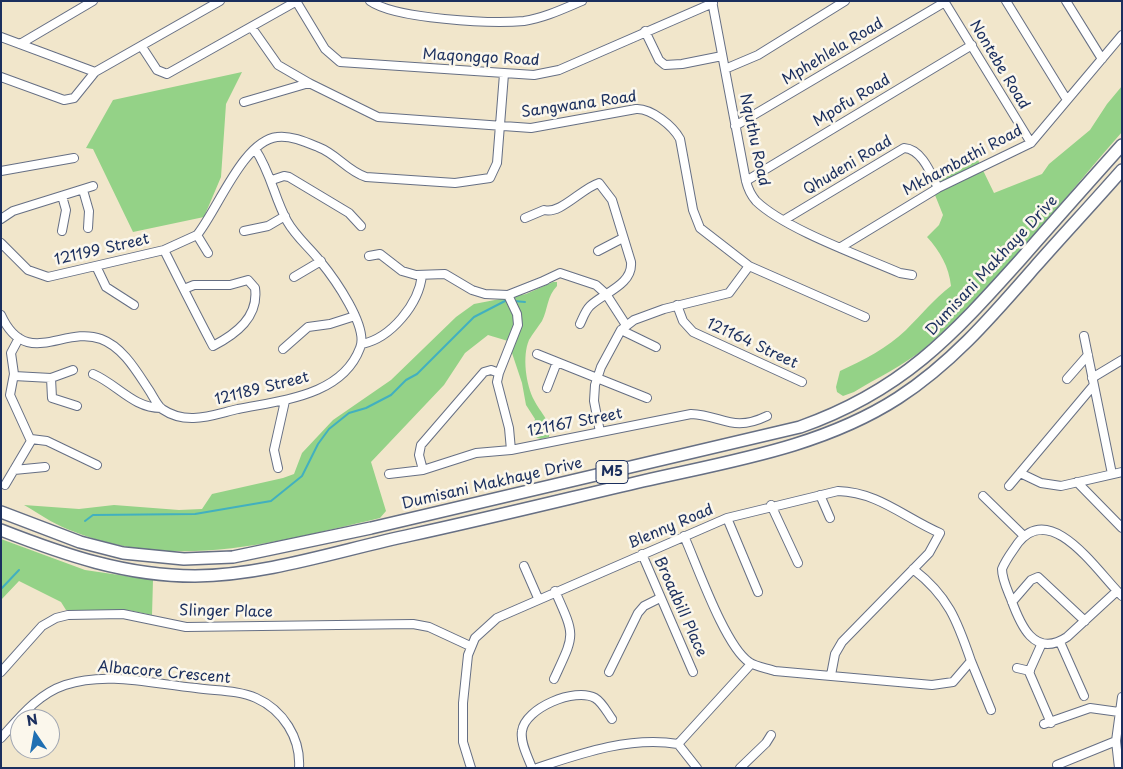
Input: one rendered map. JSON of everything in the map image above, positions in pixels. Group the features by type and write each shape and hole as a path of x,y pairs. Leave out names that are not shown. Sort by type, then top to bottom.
{"main road":[{"name":"Dumisani Makhaye Drive","path":"1,512 59,535 111,550 174,558 233,556 361,530 800,427 838,412 873,394 936,348 974,312 1122,145"},
{"name":"Dumisani Makhaye Drive","path":"1,530 65,555 109,567 160,574 222,574 265,569 519,512 787,448 817,438 863,418 897,399 932,374 980,329 1122,170"}],"street":[{"path":"20,44 93,1"},
{"path":"1,77 64,100 69,100 78,95 95,72 220,1"},
{"path":"142,47 157,70 167,74 252,28 296,1"},
{"name":"Maqongqo Road","path":"296,1 325,49 340,62 504,74 550,73 712,2"},
{"path":"370,1 383,8 409,14 505,21 541,17 582,1"},
{"path":"725,69 758,55 845,1"},
{"path":"1006,1 1067,100"},
{"path":"1066,1 1102,59"},
{"name":"Nquthu Road","path":"712,2 748,191 758,202 784,220 900,273 912,274"},
{"name":"Nontebe Road","path":"945,2 1031,143"},
{"name":"Mphehlela Road","path":"736,126 945,2"},
{"name":"Sangwana Road","path":"252,28 278,65 309,83 378,117 498,127 537,127 636,110 650,112 676,132 680,139 698,226 749,266 865,316"},
{"path":"645,30 659,60 664,65 676,65 722,56"},
{"name":"Mkhambathi Road","path":"841,247 938,188 1031,143 1122,35"},
{"path":"1,37 95,72"},
{"name":"Mpofu Road","path":"746,180 972,45"},
{"path":"208,253 197,235 244,159 255,149 273,138 286,137 329,152 354,173 366,177 455,183 482,181 490,178 496,170 498,127 504,74"},
{"path":"244,102 309,83"},
{"name":"Qhudeni Road","path":"784,220 904,148 909,148 918,155 938,188"},
{"path":"255,149 272,180 284,216 294,233 321,262 354,316 359,325 362,344 379,337 399,320 419,292 422,275"},
{"path":"1,171 74,158"},
{"path":"272,180 284,176 289,177 349,213 361,226"},
{"path":"525,218 544,210 548,211 562,206 585,189 596,184 601,184 612,200 631,270 615,290 606,294 589,307 580,324"},
{"path":"1,219 13,211 93,186"},
{"path":"82,190 89,211 88,228"},
{"path":"62,196 66,210 62,231"},
{"path":"244,231 268,226 284,216"},
{"name":"121199 Street","path":"1,243 28,270 42,276 55,275 164,250 197,235"},
{"path":"598,251 623,238"},
{"path":"164,250 213,346 237,332 249,318 255,304 256,292 253,283 246,280 230,285 194,285 184,289"},
{"path":"369,256 380,254 402,272 422,275 440,272 476,292 508,295 546,280"},
{"path":"294,277 321,262"},
{"path":"96,266 106,287 134,305"},
{"path":"600,432 594,401 597,378 624,327 677,305 729,293 749,266"},
{"path":"537,284 560,273 590,282 606,294 624,327 656,348"},
{"path":"508,295 516,314 518,325 499,373 498,389 508,422 511,450"},
{"name":"121164 Street","path":"677,305 683,321 693,332 802,382"},
{"path":"282,348 308,327 330,324 354,316"},
{"path":"2,317 19,338 46,344 84,335 103,340 129,361 160,408"},
{"path":"1084,336 1112,474"},
{"path":"5,485 30,445 31,439 10,397 10,388 14,376 11,353 19,338"},
{"name":"121189 Street","path":"93,374 109,382 143,406 160,408 182,418 190,419 284,400 314,391 334,381 351,367 362,344"},
{"path":"537,354 647,398"},
{"path":"1067,379 1088,355"},
{"path":"1009,486 1093,382 1122,360"},
{"path":"547,388 557,362"},
{"path":"14,376 51,378 73,370"},
{"path":"423,470 419,455 421,445 484,372 491,370 499,373"},
{"path":"51,378 52,398 77,406"},
{"path":"278,468 274,450 284,400"},
{"name":"121167 Street","path":"388,474 423,470 476,452 511,450 690,414 706,416 732,424 745,424 767,416"},
{"path":"31,439 47,441 97,465"},
{"path":"14,470 45,467"},
{"path":"1020,472 1050,485 1061,486 1122,472"},
{"path":"1077,482 1122,528"},
{"name":"Blenny Road","path":"470,646 483,629 497,618 538,598 684,536 727,518 838,491 863,493 940,533 929,553 913,569"},
{"path":"820,495 830,518"},
{"path":"984,496 1024,536"},
{"path":"772,506 798,563"},
{"path":"1112,519 1122,517"},
{"path":"727,518 758,592"},
{"path":"1043,530 1061,534 1119,593 1060,642 1042,643 1026,633 1012,602 1002,569 1005,559 1024,536 1043,530"},
{"path":"684,536 726,632 735,647 751,664 775,671 944,685 957,679 971,661"},
{"name":"Broadbill Place","path":"642,554 693,672"},
{"path":"524,566 538,598"},
{"path":"831,675 835,654 842,642 913,569 940,592 946,602 962,634 991,710"},
{"path":"1012,602 1032,578 1038,577 1084,621"},
{"path":"554,679 572,635 570,623 555,591"},
{"path":"608,672 638,613 644,606 660,598"},
{"name":"Slinger Place","path":"1,672 42,626 56,618 77,614 128,614 186,627 413,624 429,627 470,646"},
{"path":"1060,642 1084,696"},
{"path":"1042,643 1030,670 1048,724 1090,708 1119,712"},
{"path":"470,646 464,703 463,742 471,768"},
{"path":"678,744 751,664"},
{"path":"1017,668 1030,670"},
{"name":"Albacore Crescent","path":"1,738 22,714 48,693 79,681 117,680 236,693 257,698 275,710 290,728 298,750 299,768"},
{"path":"532,768 525,751 522,732 528,718 538,709 572,696 589,696 598,700 612,719"},
{"path":"1119,768 1116,741 1122,697"},
{"path":"740,768 757,753 772,735"},
{"path":"537,768 576,755 652,741 678,744 697,768"},
{"path":"1057,766 1116,741"}],"green space":[{"path":"242,72 226,104 221,177 204,217 133,232 93,149 86,148 113,100"},
{"path":"1122,86 1122,132 978,298 925,348 899,366 854,392 843,396 837,392 836,387 840,371 866,358 891,342 951,286 943,260 927,237 939,225 943,215 931,185 978,160 994,193 1042,174 1049,164 1090,130 1107,104"},
{"path":"557,282 557,286 549,298 542,321 529,340 525,362 531,394 549,426 549,437 541,439 534,437 532,429 535,419 526,405 522,383 508,341 488,335 465,353 444,385 371,462 386,511 380,518 263,544 185,551 145,549 106,542 61,527 24,505 79,509 114,505 179,510 202,509 212,494 294,474 302,453 333,420 391,380 456,317 474,304 526,294"},
{"path":"1,539 85,570 153,580 152,615 128,610 66,610 61,602 19,581 1,600"}],"waterway":[{"path":"85,521 93,515 195,514 271,501 302,476 318,444 329,429 349,413 366,408 391,395 406,380 417,374 474,317 505,301"},
{"path":"514,301 525,302"},
{"path":"1,589 19,570"}]}
